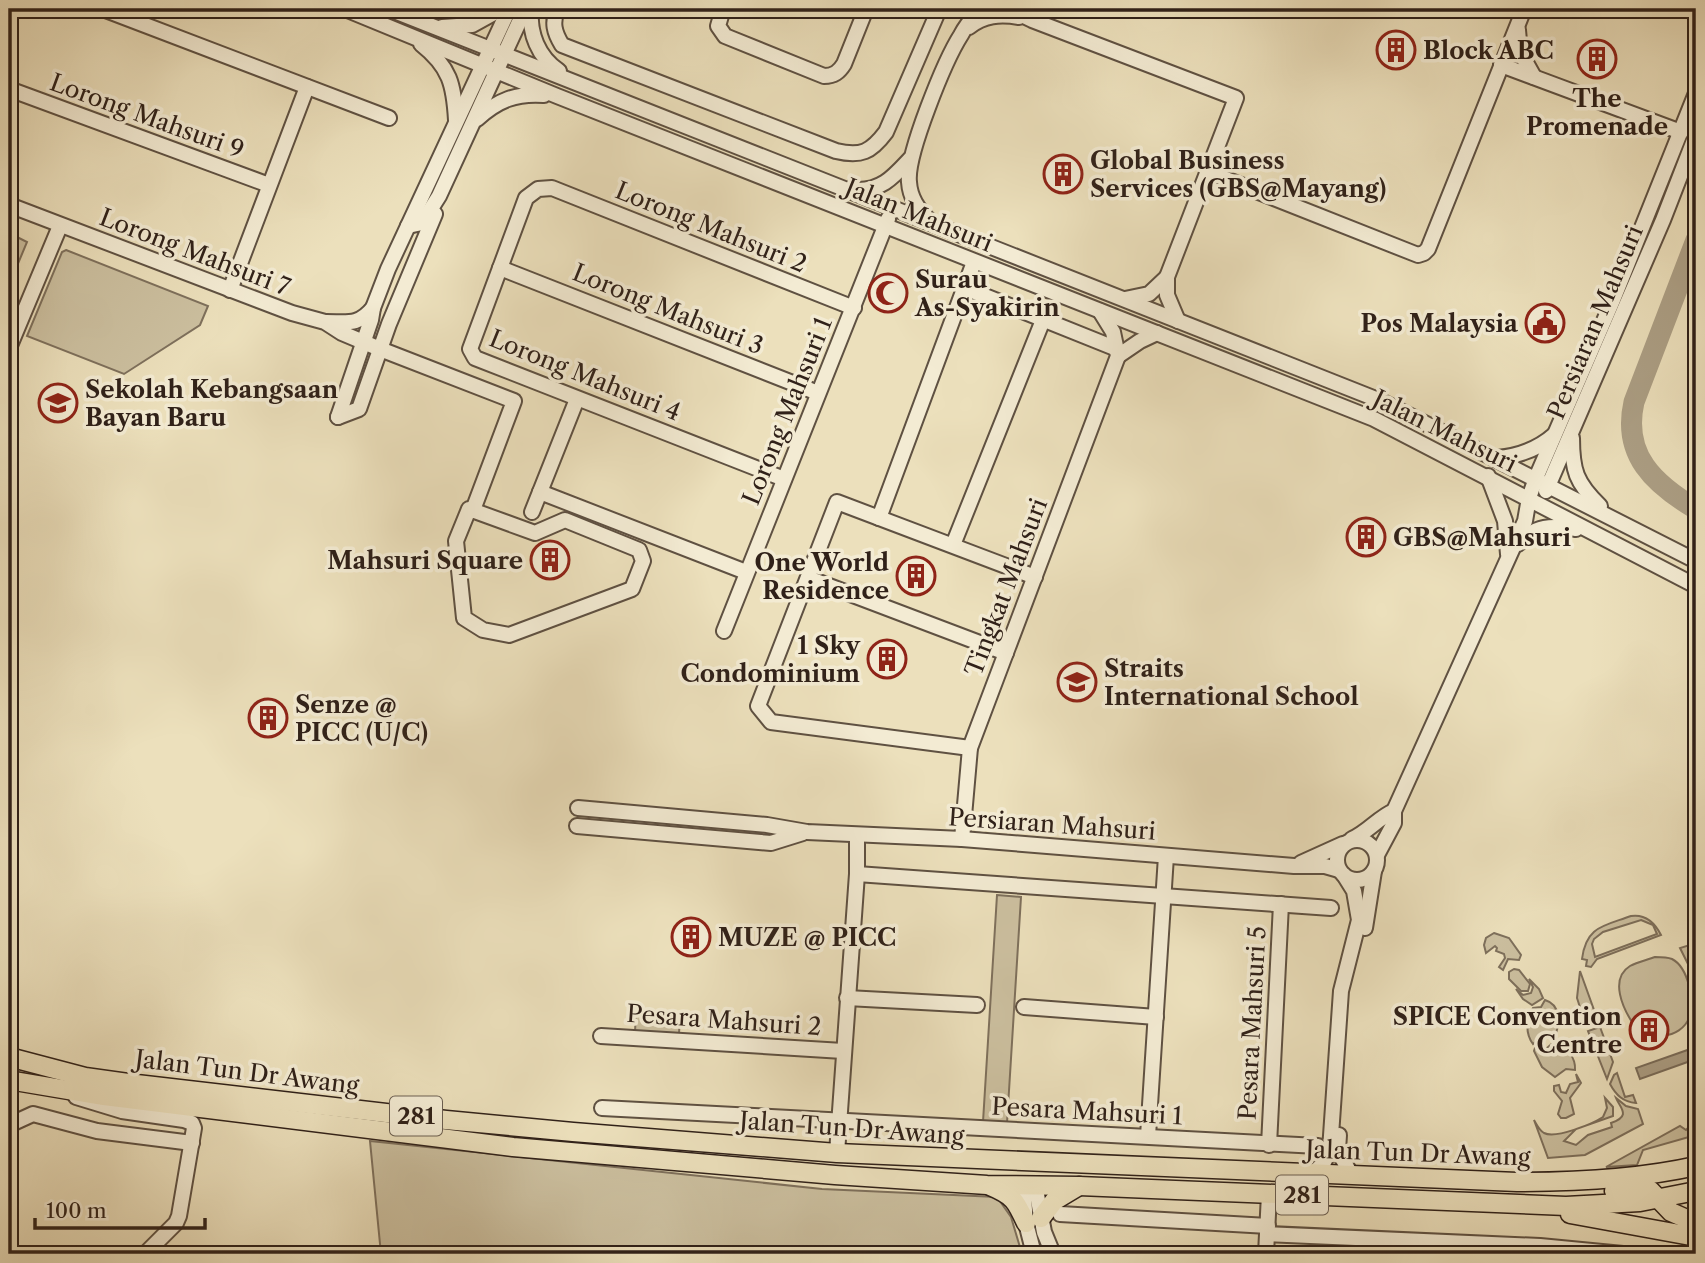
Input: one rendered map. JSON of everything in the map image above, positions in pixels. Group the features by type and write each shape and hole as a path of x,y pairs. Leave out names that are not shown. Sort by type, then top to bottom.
{"main road":[{"name":"Jalan Tun Dr Awang","path":"9,1058 85,1077 355,1109 573,1132 837,1153 1053,1164 1561,1182 1647,1175 1696,1166"},
{"name":"Jalan Tun Dr Awang","path":"14,1084 513,1147 835,1175 987,1185 1029,1180 1079,1186 1598,1206 1659,1200 1696,1191"},
{"path":"1001,1161 1029,1180 1053,1164"},
{"path":"1419,1177 1512,1193 1563,1194 1643,1189 1655,1194 1676,1215 1696,1223"},
{"path":"987,1185 1010,1194 1034,1221 1054,1201 1079,1186"},
{"path":"1526,1204 1696,1237"}],"street":[{"path":"103,9 389,118"},
{"name":"Jalan Mahsuri","path":"345,9 557,96 1374,419 1696,586"},
{"name":"Jalan Mahsuri","path":"389,9 1381,401 1696,561"},
{"path":"437,27 472,25 501,9"},
{"path":"497,51 509,9"},
{"path":"325,322 357,321 366,317 373,307 456,122 525,9"},
{"path":"531,9 534,40 540,52 555,69 579,83"},
{"path":"557,9 554,32 562,45 852,155 875,148 886,132 937,9"},
{"path":"723,9 718,26 725,36 824,76 831,76 841,70 866,9"},
{"path":"932,223 916,206 911,195 910,159 948,60 962,32 980,9"},
{"path":"1009,9 1236,98 1167,277 1167,295 1178,321"},
{"path":"1208,172 1418,255 1424,253 1428,249 1524,9"},
{"path":"962,32 974,23 996,15 1025,15"},
{"path":"1517,25 1520,52 1534,77"},
{"path":"411,35 443,66 452,81 456,122"},
{"path":"1501,65 1681,132"},
{"path":"408,226 422,223 439,195 471,124 489,68"},
{"path":"230,290 307,87"},
{"name":"Lorong Mahsuri 9","path":"9,89 270,185"},
{"name":"Persiaran Mahsuri","path":"1377,855 1394,823 1394,811 1542,482 1557,433 1696,93"},
{"path":"471,124 508,97 528,94 557,96"},
{"name":"Persiaran Mahsuri","path":"1542,482 1572,433 1663,220 1696,135"},
{"path":"848,190 875,189 885,184 910,159"},
{"name":"Lorong Mahsuri 4","path":"552,188 538,189 526,198 470,349 475,358 784,478"},
{"name":"Lorong Mahsuri 2","path":"552,188 854,308"},
{"path":"373,307 372,320 338,417 359,409 436,210 439,195"},
{"name":"Lorong Mahsuri 7","path":"9,205 292,313 325,322 342,333 380,349 514,401 473,510"},
{"name":"Lorong Mahsuri 1","path":"724,631 892,207"},
{"path":"9,348 60,226"},
{"path":"879,518 974,262"},
{"name":"Lorong Mahsuri 3","path":"500,268 818,393"},
{"path":"1123,299 1149,294 1167,277"},
{"path":"965,288 1118,353"},
{"path":"1100,311 1113,332 1118,353"},
{"path":"953,545 1043,320"},
{"path":"1118,353 1157,333"},
{"name":"Tingkat Mahsuri","path":"962,839 970,748 1118,353"},
{"path":"532,512 577,398"},
{"path":"1495,458 1523,454 1557,433"},
{"path":"1572,433 1573,467 1578,482 1613,517"},
{"path":"1488,476 1505,521 1507,558"},
{"path":"540,492 746,572"},
{"path":"970,748 771,722 758,706 837,502 1035,577"},
{"path":"469,509 473,510 535,533 565,520 639,550 643,561 632,589 509,635 483,630 464,618 456,541 469,509"},
{"path":"1507,558 1520,542 1537,528 1559,526 1591,532"},
{"path":"808,578 1006,653"},
{"name":"Persiaran Mahsuri","path":"578,808 767,825 807,832 962,839 1294,866 1325,866 1341,873"},
{"name":"Persiaran Mahsuri","path":"1294,866 1364,834 1385,814 1394,811"},
{"name":"Persiaran Mahsuri","path":"578,826 771,843 807,832"},
{"path":"837,1153 857,874 857,835"},
{"path":"1314,1172 1323,1164 1328,1149 1341,992 1363,920 1377,855 1366,841 1346,842 1337,853 1341,873 1354,891 1363,920"},
{"path":"1148,1136 1166,856"},
{"path":"1341,873 1350,879 1363,879 1374,871"},
{"path":"857,874 1331,908"},
{"name":"Pesara Mahsuri 5","path":"1269,1145 1281,904"},
{"path":"848,998 978,1005"},
{"path":"1024,1007 1156,1017"},
{"name":"Pesara Mahsuri 2","path":"601,1036 844,1051"},
{"path":"62,1090 80,1099 122,1111 192,1123 192,1143 179,1216 176,1223 145,1254"},
{"name":"Pesara Mahsuri 1","path":"602,1108 1148,1136 1328,1149"},
{"path":"9,1125 33,1115 97,1130 192,1143"},
{"path":"1328,1149 1350,1173"},
{"path":"1029,1180 1034,1221 1034,1254"},
{"path":"1266,1254 1269,1194"},
{"path":"1060,1214 1623,1254"},
{"path":"1034,1221 1052,1254"}],"shaded area":[{"path":"17,237 27,242 17,266 9,263 9,256"},
{"path":"66,250 208,306 200,325 124,374 27,336 62,252"},
{"path":"997,895 1021,897 1007,1123 983,1122"},
{"path":"1631,916 1645,918 1653,923 1661,935 1597,959 1591,967 1586,966 1587,960 1582,959 1584,948 1592,934 1605,925","holes":["1641,920 1653,925 1657,934 1595,957 1592,944 1603,932"]},
{"path":"1494,933 1509,938 1521,955 1519,960 1508,959 1503,970 1499,967 1505,958 1504,954 1496,951 1495,946 1486,953 1484,945 1486,938"},
{"path":"1696,943 1696,990 1692,972 1680,948"},
{"path":"1655,957 1670,958 1678,963 1686,977 1692,1004 1685,1025 1672,1034 1663,1036 1647,1034 1634,1025 1622,1003 1619,986 1620,978 1630,966"},
{"path":"1519,970 1530,984 1528,991 1521,991 1509,979 1509,972"},
{"path":"1580,971 1598,1021 1586,1026 1577,998"},
{"path":"1529,979 1539,989 1543,998 1532,1005 1523,999 1516,989 1523,995 1531,993 1533,987"},
{"path":"1545,1000 1557,1011 1556,1033 1554,1038 1540,1038 1533,1044 1527,1026 1529,1017 1533,1008 1541,1007"},
{"path":"636,1012 680,1014 679,1034 635,1032"},
{"path":"1600,1027 1613,1062 1607,1079 1588,1031"},
{"path":"1555,1041 1570,1053 1575,1070 1566,1069 1555,1077 1542,1067 1534,1051 1535,1048 1547,1048"},
{"path":"1696,1047 1696,1059 1640,1079 1636,1068"},
{"path":"1617,1073 1625,1097 1633,1095 1636,1103 1617,1095 1612,1088 1610,1084"},
{"path":"1576,1074 1581,1083 1570,1098 1574,1114 1561,1118 1558,1114 1562,1101 1554,1091 1554,1086 1559,1085 1561,1092 1566,1093 1570,1084 1578,1082"},
{"path":"1605,1098 1613,1107 1613,1116 1584,1126 1603,1117 1607,1108"},
{"path":"1616,1098 1626,1106 1638,1109 1643,1124 1585,1155 1548,1158 1534,1120 1544,1133 1557,1134 1576,1129 1564,1141 1576,1145 1588,1135 1612,1127 1611,1123 1623,1115"},
{"path":"1696,1120 1696,1135 1643,1150 1637,1165 1606,1167 1680,1126 1686,1130"},
{"path":"370,1141 822,1189 997,1197 1011,1217 1022,1254 381,1254"}],"waterway":[{"path":"1696,240 1634,402 1631,421 1637,453 1645,466 1667,489 1696,509"}],"place":[{"name":"Block ABC","path":"1396,50"},
{"name":"The Promenade","path":"1597,59"},
{"name":"Global Business Services (GBS@Mayang)","path":"1063,174"},
{"name":"Surau As-Syakirin","path":"888,293"},
{"name":"Pos Malaysia","path":"1545,323"},
{"name":"Sekolah Kebangsaan Bayan Baru","path":"58,403"},
{"name":"GBS@Mahsuri","path":"1366,537"},
{"name":"Mahsuri Square","path":"550,560"},
{"name":"One World Residence","path":"916,576"},
{"name":"1 Sky Condominium","path":"887,659"},
{"name":"Straits International School","path":"1077,682"},
{"name":"Senze @ PICC (U/C)","path":"268,718"},
{"name":"MUZE @ PICC","path":"691,937"},
{"name":"SPICE Convention Centre","path":"1649,1030"}]}
